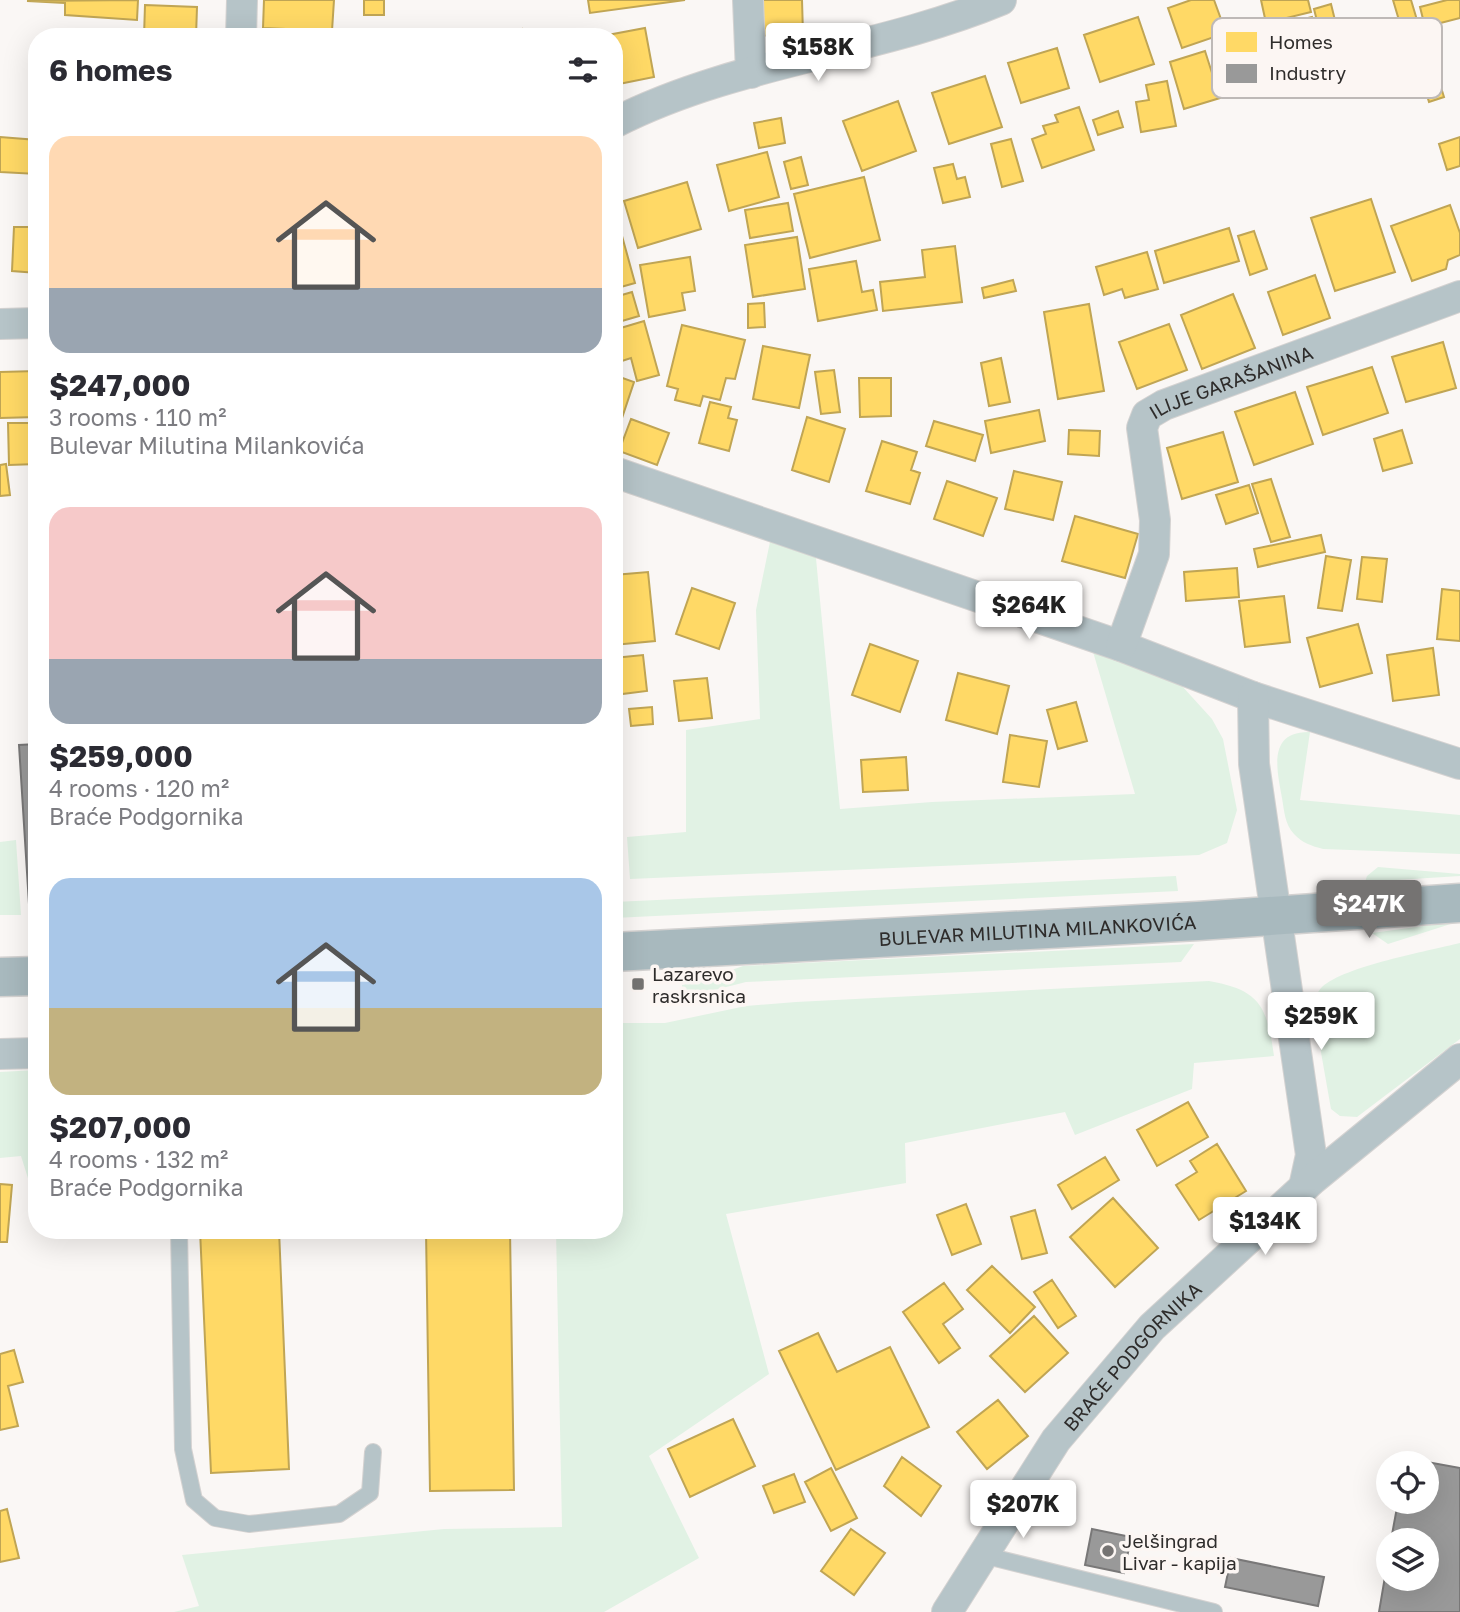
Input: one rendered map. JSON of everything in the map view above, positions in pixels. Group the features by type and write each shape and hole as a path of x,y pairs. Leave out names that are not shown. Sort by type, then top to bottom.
{"street":[{"path":"241,28 242,0"},
{"path":"748,0 751,73"},
{"path":"623,119 680,93 908,32 1001,0"},
{"name":"ILIJE GARAŠANINA","path":"1121,646 1154,554 1155,520 1142,428 1146,415 1164,405 1460,296"},
{"path":"0,324 28,323"},
{"path":"623,475 1121,646 1253,696 1460,764"},
{"path":"1253,696 1254,764 1311,1155 1304,1187"},
{"name":"BULEVAR MILUTINA MILANKOVIĆA","path":"623,952 1198,921 1460,903"},
{"path":"0,976 28,976"},
{"path":"0,1055 28,1053"},
{"name":"BRAĆE PODGORNIKA","path":"947,1612 1056,1440 1152,1326 1304,1187 1460,1059"}],"lane":[{"path":"179,1239 183,1449 194,1500 215,1518 249,1524 339,1514 370,1493 373,1452"},
{"path":"983,1555 1171,1607 1214,1612"}],"green space":[{"path":"772,532 815,548 840,809 932,802 1135,794 1091,645 1182,686 1212,719 1223,739 1237,810 1227,843 1199,855 630,879 627,837 686,832 686,730 760,719 756,610"},
{"path":"1310,732 1300,800 1460,815 1460,854 1323,849 1307,844 1297,837 1285,817 1278,776 1278,754 1287,738 1296,733"},
{"path":"16,840 21,915 0,915 0,842"},
{"path":"1378,867 1460,876 1365,882 1367,876"},
{"path":"1176,876 1178,891 623,918 623,902"},
{"path":"1460,921 1388,944 1372,933"},
{"path":"1460,943 1460,1039 1357,1117 1340,1116 1331,1109 1313,1007 1320,989 1333,979 1367,966"},
{"path":"1194,944 1181,962 746,982 683,998 682,985 743,966"},
{"path":"1209,981 1240,990 1258,1003 1268,1025 1274,1056 1194,1063 1192,1089 1075,1135 1065,1112 905,1143 906,1183 726,1214 769,1374 649,1456 699,1558 604,1612 174,1612 199,1606 182,1555 444,1529 562,1527 556,1239 623,1239 623,1023 665,1023 746,1006"},
{"path":"28,1070 28,1178 21,1156 0,1158 0,1072"}],"building: Homes":[{"path":"138,0 137,20 65,15 65,3 27,1"},
{"path":"264,0 334,0 332,28 263,28"},
{"path":"364,0 384,0 384,15 364,15"},
{"path":"588,0 685,0 590,13"},
{"path":"754,0 802,0 803,34 755,36"},
{"path":"1191,0 1214,0 1221,18 1212,18 1212,38 1182,48 1168,8"},
{"path":"1261,0 1308,0 1311,12 1286,18 1265,18"},
{"path":"1393,0 1411,0 1416,18 1398,18"},
{"path":"1447,0 1460,0 1460,18 1442,23 1442,18 1423,18 1420,7"},
{"path":"1331,4 1334,18 1316,18 1314,9"},
{"path":"145,5 197,7 196,28 144,28"},
{"path":"1138,17 1154,64 1100,82 1084,35"},
{"path":"645,28 654,77 623,83 623,32"},
{"path":"1057,48 1069,88 1021,103 1008,63"},
{"path":"1205,51 1212,73 1212,98 1220,98 1184,109 1170,62"},
{"path":"985,76 1002,127 949,144 932,93"},
{"path":"1167,81 1176,126 1141,132 1136,102 1149,100 1146,85"},
{"path":"898,101 916,151 862,171 843,121"},
{"path":"1079,107 1094,150 1042,168 1032,139 1046,134 1043,126 1058,122 1055,115"},
{"path":"1118,111 1123,127 1098,135 1093,120"},
{"path":"781,118 785,143 759,148 754,123"},
{"path":"0,137 28,139 28,174 0,172"},
{"path":"1460,137 1460,166 1447,170 1439,144"},
{"path":"1011,139 1023,181 1002,187 991,144"},
{"path":"767,152 779,197 729,211 717,165"},
{"path":"801,157 808,185 791,189 784,162"},
{"path":"953,164 957,179 965,177 970,197 943,203 934,168"},
{"path":"864,177 880,240 810,258 794,194"},
{"path":"687,182 701,229 638,248 624,201"},
{"path":"1371,199 1395,272 1335,291 1311,218"},
{"path":"788,203 793,231 750,238 745,210"},
{"path":"1450,205 1460,233 1460,255 1448,260 1446,269 1412,281 1391,226"},
{"path":"14,227 28,227 28,272 12,271"},
{"path":"1229,228 1239,261 1164,283 1155,251"},
{"path":"1254,231 1267,269 1250,275 1238,236"},
{"path":"797,237 805,289 753,297 745,245"},
{"path":"623,240 635,283 623,286"},
{"path":"955,246 962,302 883,311 880,282 925,277 922,250"},
{"path":"1147,252 1158,289 1125,298 1122,289 1104,295 1096,267"},
{"path":"690,257 695,291 682,293 685,310 649,317 640,265"},
{"path":"856,261 862,292 873,290 877,310 818,321 809,269"},
{"path":"1315,275 1330,318 1283,335 1268,292"},
{"path":"1013,280 1016,291 984,298 982,288"},
{"path":"632,292 639,316 623,321 623,295"},
{"path":"1233,294 1255,348 1202,369 1181,315"},
{"path":"764,303 765,327 748,328 748,304"},
{"path":"1089,304 1104,391 1058,399 1044,312"},
{"path":"644,321 659,375 637,381 631,358 623,361 623,327"},
{"path":"1169,324 1187,370 1137,389 1119,342"},
{"path":"682,325 745,340 735,379 726,378 720,400 703,396 700,406 675,400 678,389 667,386"},
{"path":"1443,342 1456,388 1406,402 1392,357"},
{"path":"763,346 810,355 799,408 753,399"},
{"path":"1001,358 1010,402 989,406 981,363"},
{"path":"1372,367 1388,413 1323,435 1307,387"},
{"path":"834,370 840,412 821,414 815,372"},
{"path":"28,371 28,417 0,418 0,372"},
{"path":"623,378 634,382 623,415"},
{"path":"859,378 891,378 891,416 860,417"},
{"path":"1295,392 1313,444 1254,465 1235,412"},
{"path":"710,402 731,407 728,418 737,420 729,451 699,443"},
{"path":"1039,410 1045,441 991,453 985,421"},
{"path":"807,417 845,429 829,482 792,470"},
{"path":"631,419 669,433 657,465 623,452 623,440"},
{"path":"934,421 983,435 975,461 926,446"},
{"path":"8,423 28,423 28,464 9,465"},
{"path":"1069,430 1100,431 1099,456 1068,454"},
{"path":"1402,430 1412,463 1383,471 1374,439"},
{"path":"1223,432 1238,482 1182,499 1167,448"},
{"path":"882,441 917,452 911,470 920,473 910,504 866,491"},
{"path":"6,464 10,495 0,496 0,465"},
{"path":"1014,471 1062,482 1053,520 1005,509"},
{"path":"1271,479 1290,537 1271,542 1252,484"},
{"path":"947,481 997,498 983,536 934,519"},
{"path":"1249,485 1258,513 1226,524 1216,495"},
{"path":"1075,516 1138,534 1125,578 1062,561"},
{"path":"1321,535 1325,552 1258,567 1254,549"},
{"path":"1326,556 1351,560 1342,611 1318,608"},
{"path":"1362,557 1387,559 1382,602 1357,599"},
{"path":"1237,568 1239,597 1186,601 1184,572"},
{"path":"648,572 655,641 623,644 623,574"},
{"path":"692,588 735,603 719,649 676,634"},
{"path":"1442,589 1460,591 1460,641 1437,639"},
{"path":"1284,596 1290,642 1245,647 1239,601"},
{"path":"1358,624 1372,673 1320,687 1307,638"},
{"path":"870,644 918,661 900,712 852,695"},
{"path":"1433,648 1439,695 1393,701 1387,655"},
{"path":"643,655 647,691 623,694 623,657"},
{"path":"958,673 1009,686 997,734 946,720"},
{"path":"707,678 712,718 679,721 674,681"},
{"path":"1076,702 1087,741 1058,749 1047,710"},
{"path":"652,707 653,724 631,726 629,709"},
{"path":"1010,735 1047,741 1039,787 1003,782"},
{"path":"906,757 908,790 863,792 861,760"},
{"path":"1188,1102 1208,1137 1157,1166 1137,1130"},
{"path":"1217,1144 1246,1191 1199,1220 1176,1185 1197,1172 1190,1161"},
{"path":"1105,1157 1119,1180 1072,1209 1058,1185"},
{"path":"0,1184 12,1185 7,1242 0,1242"},
{"path":"1113,1198 1158,1248 1115,1287 1070,1237"},
{"path":"966,1204 981,1244 952,1255 937,1215"},
{"path":"1035,1210 1047,1253 1022,1259 1011,1217"},
{"path":"200,1239 279,1239 289,1469 211,1473"},
{"path":"426,1239 510,1239 514,1490 430,1491"},
{"path":"992,1266 1035,1307 1010,1333 967,1290"},
{"path":"1052,1280 1076,1316 1058,1328 1034,1292"},
{"path":"944,1283 963,1309 943,1324 960,1348 939,1363 903,1312"},
{"path":"1034,1316 1068,1353 1025,1392 990,1356"},
{"path":"818,1333 837,1372 890,1347 929,1427 836,1470 779,1351"},
{"path":"14,1350 23,1382 8,1386 18,1426 0,1430 0,1354"},
{"path":"998,1400 1028,1436 987,1469 957,1432"},
{"path":"733,1419 755,1466 690,1497 668,1449"},
{"path":"902,1457 941,1486 921,1516 884,1486"},
{"path":"831,1468 857,1518 831,1531 805,1482"},
{"path":"794,1474 805,1502 774,1513 763,1486"},
{"path":"7,1509 19,1558 0,1562 0,1511"},
{"path":"851,1529 885,1553 854,1595 821,1571"}],"building: Industry":[{"path":"28,744 28,888 19,745"},
{"path":"1439,1464 1460,1468 1460,1612 1379,1612 1383,1591 1439,1591 1439,1528 1393,1528 1396,1514 1439,1514"},
{"name":"Jelšingrad Livar - kapija","path":"1092,1529 1131,1537 1124,1573 1085,1565"},
{"path":"1231,1558 1324,1577 1318,1606 1225,1587"}],"place":[{"name":"Lazarevo raskrsnica","path":"638,984"},
{"name":"Jelšingrad Livar - kapija","path":"1108,1551"}]}
